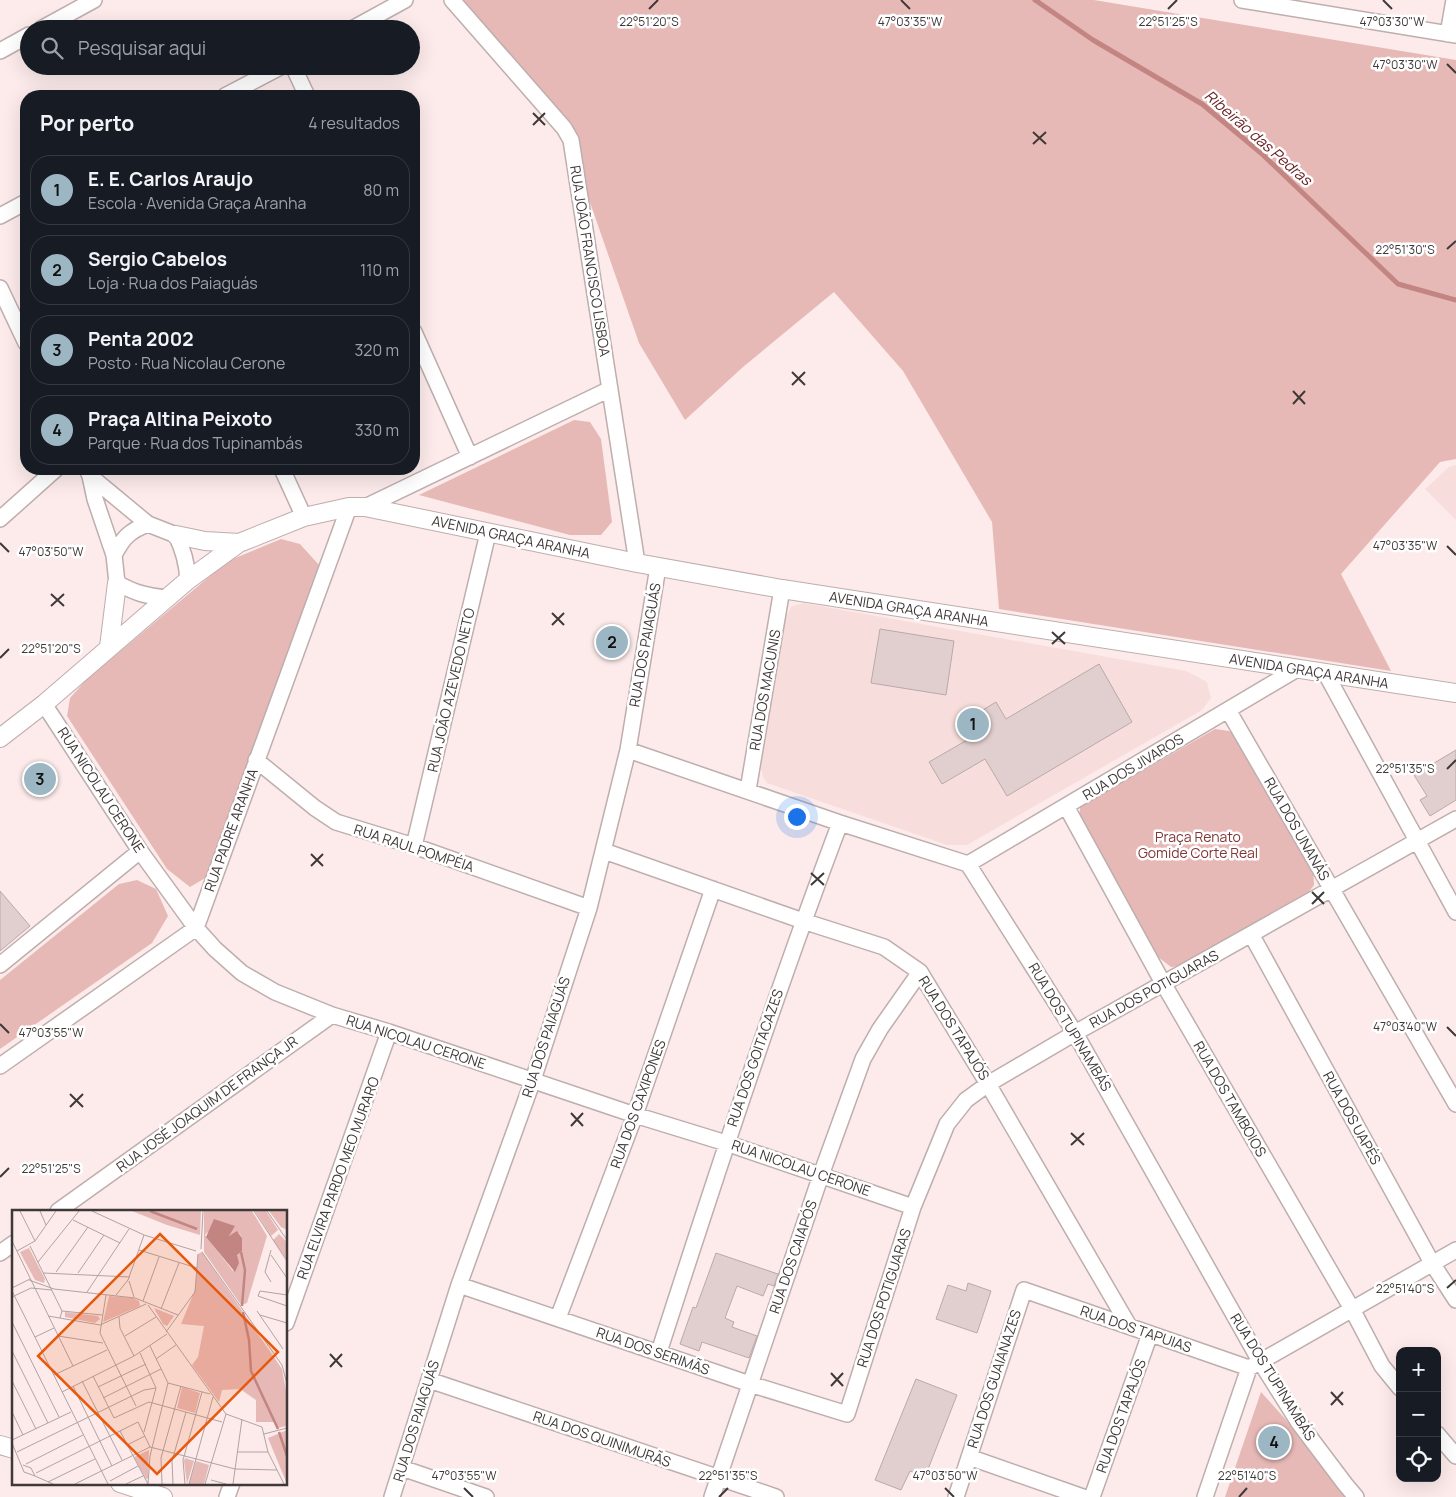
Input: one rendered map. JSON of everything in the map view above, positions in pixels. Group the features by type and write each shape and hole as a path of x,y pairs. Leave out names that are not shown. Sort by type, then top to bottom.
{"street":[{"path":"57,20 94,0"},
{"path":"368,20 405,0"},
{"name":"RUA JOÃO FRANCISCO LISBOA","path":"452,0 564,128 571,140 637,563"},
{"path":"1242,0 1452,35 1454,0"},
{"path":"0,52 20,41"},
{"path":"236,90 265,75"},
{"path":"297,75 304,90"},
{"path":"0,216 20,205"},
{"path":"0,288 20,330"},
{"path":"420,345 470,457"},
{"path":"0,738 44,704 188,580 239,543 304,517 357,507 470,457 610,390"},
{"path":"0,519 49,475"},
{"path":"90,475 95,499 114,555 117,583 109,647"},
{"path":"92,475 148,524 176,535 205,541 239,543"},
{"path":"285,475 304,517"},
{"name":"AVENIDA GRAÇA ARANHA","path":"357,507 637,563 782,589 1456,693"},
{"name":"RUA PADRE ARANHA","path":"196,928 256,760 357,507"},
{"path":"114,555 128,533 148,524"},
{"name":"RUA JOÃO AZEVEDO NETO","path":"414,846 488,533"},
{"path":"176,535 184,550 188,580"},
{"name":"RUA DOS PAIAGUÁS","path":"392,1497 459,1285 533,1080 589,908 628,750 658,567"},
{"path":"117,583 146,596 166,598"},
{"name":"RUA DOS MACUNIS","path":"748,790 782,589"},
{"name":"RUA DOS JIVAROS","path":"968,864 1297,669"},
{"path":"1326,674 1456,912"},
{"name":"RUA NICOLAU CERONE","path":"44,704 140,851 196,928 215,949 242,973 275,992 332,1015 726,1143 913,1207"},
{"name":"RUA DOS UNANÁS","path":"1228,710 1456,1104"},
{"path":"628,750 748,790 840,824 968,864"},
{"name":"RUA RAUL POMPÉIA","path":"256,760 315,808 336,822 414,846 589,908"},
{"name":"RUA DOS TAMBOIOS","path":"1066,806 1163,983 1352,1309 1382,1366 1396,1383"},
{"name":"RUA DOS POTIGUARAS","path":"847,1414 913,1207 947,1124 966,1100 988,1084 1163,983 1456,819"},
{"name":"RUA DOS GOITACAZES","path":"659,1352 726,1143 803,921 840,824"},
{"path":"0,965 140,851"},
{"name":"RUA DOS TAPAJÓS","path":"604,851 803,921 884,947 920,972 988,1084 1129,1326"},
{"name":"RUA DOS TUPINAMBÁS","path":"968,864 1076,1033 1254,1365 1356,1497"},
{"name":"RUA DOS CAXIPONES","path":"558,1318 635,1115 713,889"},
{"path":"0,1066 196,928"},
{"name":"RUA DOS UAPÉS","path":"1251,934 1432,1263 1456,1300"},
{"name":"RUA DOS CAIAPÓS","path":"712,1497 821,1175 863,1058 880,1029 920,972"},
{"name":"RUA JOSÉ JOAQUIM DE FRANÇA JR","path":"59,1210 332,1015"},
{"name":"RUA ELVIRA PARDO MEO MURARO","path":"288,1317 389,1032"},
{"path":"0,1253 12,1244"},
{"path":"1206,1497 1254,1365 1456,1250"},
{"name":"RUA DOS SERIMÃS","path":"459,1285 750,1384 847,1414"},
{"name":"RUA DOS TAPUIAS","path":"1024,1290 1150,1334 1254,1365"},
{"name":"RUA DOS GUAIANAZES","path":"956,1497 1024,1290"},
{"name":"RUA DOS TAPAJÓS","path":"1092,1497 1150,1334"},
{"name":"RUA DOS QUINIMURÃS","path":"429,1380 776,1497"},
{"path":"1440,1437 1456,1456"},
{"path":"969,1456 1083,1497"},
{"path":"402,1468 486,1497"},
{"path":"123,1484 163,1497"},
{"path":"227,1497 232,1484"}],"shaded area":[{"path":"1456,465 1456,520 1425,489 1449,467"},
{"path":"803,603 1186,671 1207,682 1211,698 1202,710 967,845 947,845 767,783 763,777 761,768 785,619 791,607"}],"green space":[{"path":"452,0 1094,0 1456,60 1456,459 1440,462 1341,574 1391,671 999,609 992,522 903,371 834,292 743,367 685,420 639,343 564,128"},
{"path":"574,420 590,422 601,439 612,522 601,535 570,535 419,495"},
{"path":"281,539 300,544 319,565 207,877 190,887 167,869 67,716 70,698 86,680 228,561"},
{"name":"Praça Renato Gomide Corte Real","path":"1215,729 1229,731 1242,740 1313,866 1314,885 1304,899 1186,965 1171,967 1153,953 1080,817 1080,807"},
{"path":"137,880 156,889 168,916 152,943 0,1049 0,980 119,884"},
{"path":"1261,1392 1296,1431 1348,1497 1225,1497"}],"building":[{"path":"880,629 954,641 946,695 871,683"},
{"path":"600,631 627,636 625,652 596,648"},
{"path":"1099,664 1132,722 1007,796 985,759 942,784 929,762 969,739 960,724 996,702 1006,719"},
{"path":"1456,750 1456,800 1430,816 1420,800 1427,796 1414,775"},
{"path":"0,891 30,926 0,951"},
{"path":"716,1253 778,1274 774,1286 768,1284 763,1296 737,1286 725,1318 734,1322 732,1327 757,1336 749,1358 702,1342 699,1351 680,1344 693,1307 696,1308"},
{"path":"968,1283 991,1291 977,1333 936,1319 948,1285 966,1291"},
{"path":"916,1379 957,1395 925,1477 910,1471 901,1490 875,1480"}],"waterway":[{"name":"Ribeirão das Pedras","path":"1035,0 1093,40 1202,104 1261,153 1398,284 1456,300"}],"place":[{"name":"Sergio Cabelos","path":"612,642"},
{"name":"E. E. Carlos Araujo","path":"973,724"},
{"name":"Penta 2002","path":"40,779"},
{"name":"Praça Altina Peixoto","path":"1274,1442"}]}
